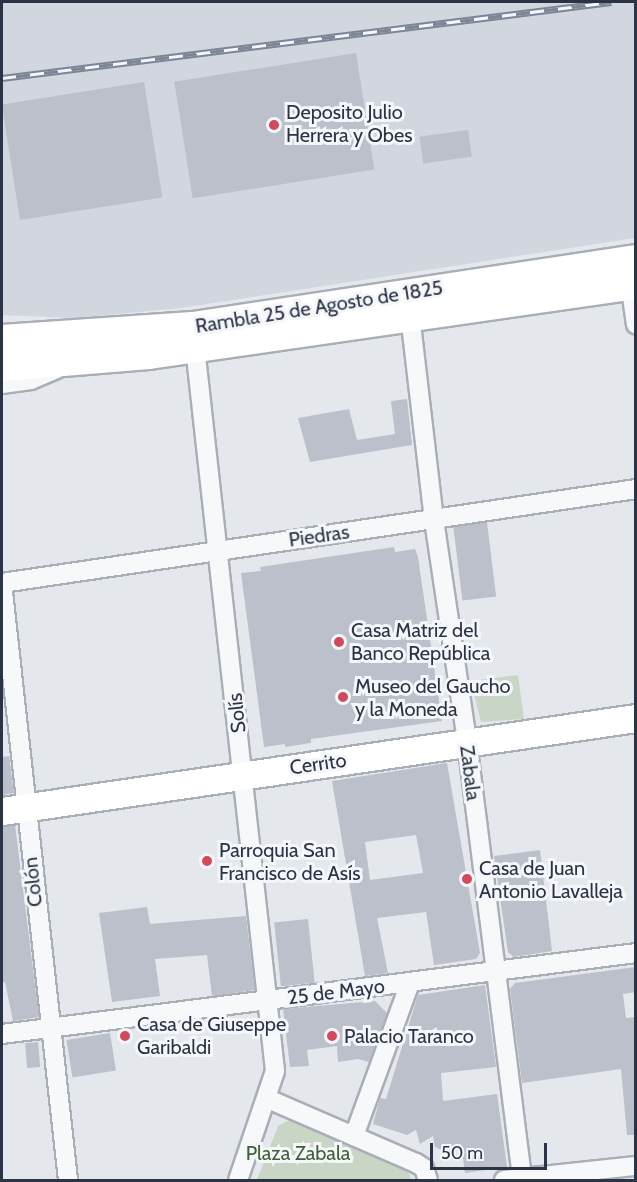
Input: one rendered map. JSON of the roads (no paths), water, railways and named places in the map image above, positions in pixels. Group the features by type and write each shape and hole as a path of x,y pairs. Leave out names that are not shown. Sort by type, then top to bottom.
{"main road":[{"name":"Rambla 25 de Agosto de 1825","path":"2,366 77,359 194,337 633,275"},
{"name":"Rambla 25 de Agosto de 1825","path":"2,340 194,337"}],"street":[{"path":"633,275 636,326"},
{"name":"Zabala","path":"409,306 434,520 467,742 496,971 516,1180"},
{"name":"Solís","path":"194,337 275,1071 268,1098 238,1180"},
{"name":"Rambla 25 de Agosto de 1825","path":"2,384 41,377 77,359"},
{"name":"Piedras","path":"2,583 636,489"},
{"name":"Colón","path":"2,583 14,809 51,1027 68,1180"},
{"name":"Cerrito","path":"14,809 636,718"},
{"name":"25 de Mayo","path":"2,1034 636,953"},
{"path":"354,1136 410,983"},
{"path":"268,1098 416,1163 424,1168 428,1180"},
{"path":"516,1180 636,1166"}],"railway":[{"path":"2,78 611,2"}],"place":[{"name":"Deposito Julio Herrera y Obes","path":"274,125"},
{"name":"Casa Matriz del Banco República","path":"339,642"},
{"name":"Museo del Gaucho y la Moneda","path":"343,697"},
{"name":"Parroquia San Francisco de Asís","path":"207,861"},
{"name":"Casa de Juan Antonio Lavalleja","path":"467,879"},
{"name":"Casa de Giuseppe Garibaldi","path":"125,1036"},
{"name":"Palacio Taranco","path":"332,1036"}],"park label":[{"name":"Plaza Zabala","path":"298,1153"}]}
